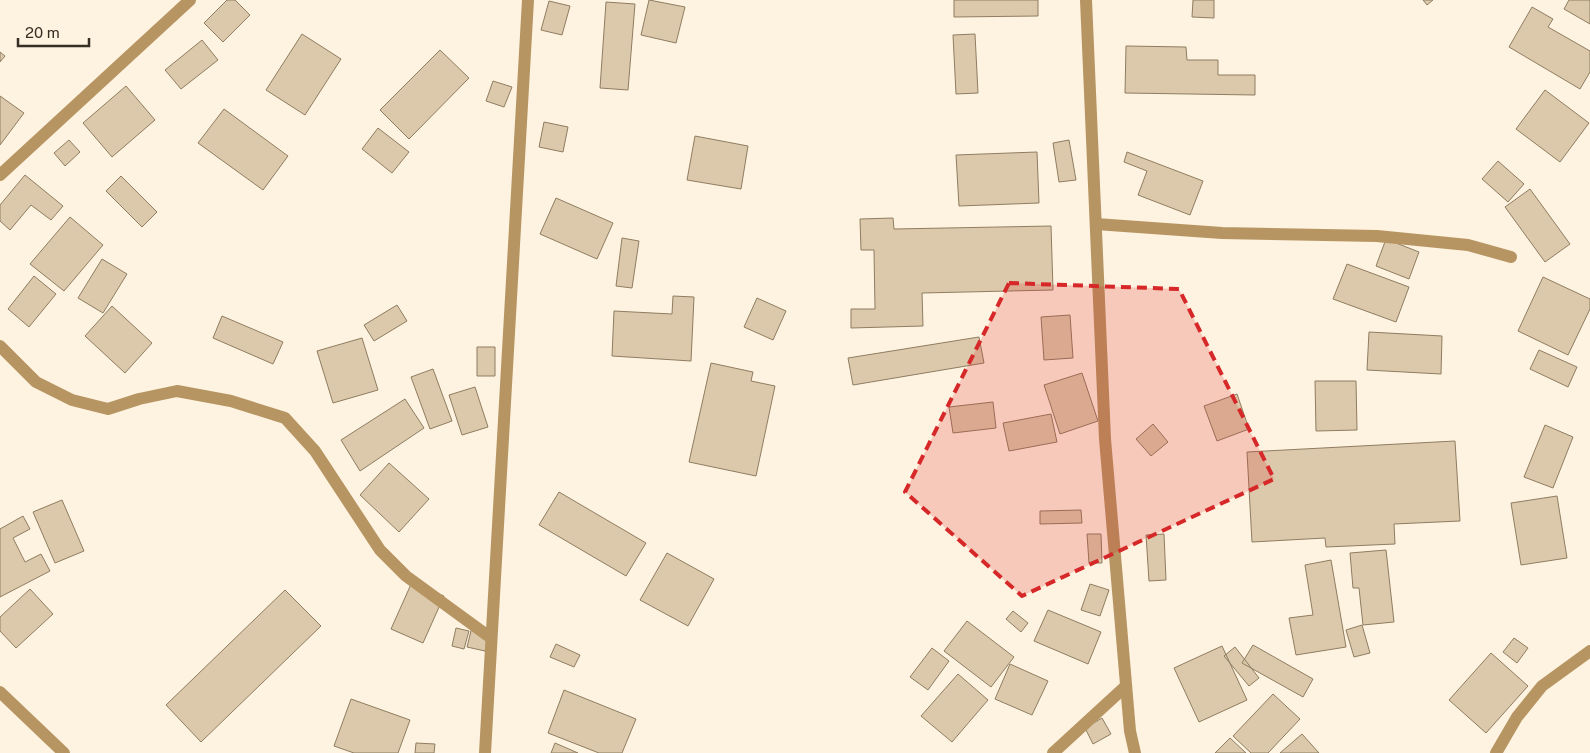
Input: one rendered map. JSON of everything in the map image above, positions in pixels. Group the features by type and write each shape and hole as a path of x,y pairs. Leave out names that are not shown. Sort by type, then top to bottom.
{"street":[{"path":"0,175 190,0"},
{"path":"485,753 528,0"},
{"path":"1086,0 1105,439 1130,731 1135,753"},
{"path":"1096,224 1222,233 1377,236 1468,245 1511,257"},
{"path":"0,346 36,382 72,400 99,407 108,409 139,399 177,391 231,401 285,418 315,451 380,550 406,576 491,638"},
{"path":"1496,753 1517,717 1542,686 1590,651"},
{"path":"1053,753 1126,686"},
{"path":"0,692 64,753"}],"highlighted area":[{"path":"1009,283 1179,289 1274,479 1022,596 905,492"}],"building":[{"path":"227,0 235,0 250,15 223,42 204,23"},
{"path":"649,0 685,7 676,43 641,35"},
{"path":"954,0 1038,0 1038,16 954,17"},
{"path":"1193,0 1214,0 1214,18 1192,17"},
{"path":"1423,0 1433,0 1427,5"},
{"path":"1569,0 1590,0 1590,24 1564,9"},
{"path":"549,1 570,6 562,35 541,30"},
{"path":"606,2 635,4 628,90 600,88"},
{"path":"1532,7 1553,19 1548,27 1590,51 1590,72 1580,89 1509,47"},
{"path":"302,34 341,59 305,115 266,90"},
{"path":"975,34 978,93 956,94 953,35"},
{"path":"202,40 218,60 181,89 165,70"},
{"path":"1126,46 1186,47 1187,60 1218,60 1218,75 1255,75 1255,95 1125,93"},
{"path":"440,50 469,78 409,139 380,110"},
{"path":"0,52 5,56 0,62"},
{"path":"493,81 512,87 504,107 486,101"},
{"path":"126,86 155,120 112,157 83,123"},
{"path":"1545,90 1589,123 1560,162 1516,129"},
{"path":"0,96 24,113 0,145"},
{"path":"224,109 288,156 263,190 198,143"},
{"path":"544,122 568,127 563,152 539,147"},
{"path":"378,128 409,152 392,173 362,149"},
{"path":"695,136 748,146 741,189 687,180"},
{"path":"69,140 80,152 65,166 54,153"},
{"path":"1069,140 1076,180 1059,182 1053,143"},
{"path":"1037,152 1039,203 959,206 956,155"},
{"path":"1127,152 1203,181 1190,215 1138,195 1147,171 1124,162"},
{"path":"1498,161 1524,184 1508,202 1482,179"},
{"path":"25,175 63,206 51,220 31,205 10,230 0,221 0,205"},
{"path":"121,176 157,212 142,227 106,191"},
{"path":"1530,189 1570,244 1545,262 1505,207"},
{"path":"556,198 613,223 597,259 540,234"},
{"path":"70,217 103,245 64,291 30,264"},
{"path":"893,218 894,229 1051,226 1053,290 922,293 923,326 851,328 851,309 875,309 874,250 861,250 860,219"},
{"path":"622,238 639,241 632,288 616,286"},
{"path":"1386,239 1419,252 1409,279 1376,266"},
{"path":"102,259 127,274 103,313 78,298"},
{"path":"1347,264 1409,287 1396,322 1333,299"},
{"path":"34,276 56,294 29,327 8,309"},
{"path":"1543,277 1590,299 1590,309 1568,355 1518,331"},
{"path":"673,296 694,297 691,361 612,356 614,311 672,314"},
{"path":"757,298 786,311 773,340 744,327"},
{"path":"397,305 407,321 374,341 364,325"},
{"path":"112,306 152,343 125,373 85,336"},
{"path":"1070,315 1073,358 1044,360 1041,317"},
{"path":"222,316 283,342 273,364 213,338"},
{"path":"1369,332 1442,336 1441,374 1367,370"},
{"path":"979,337 984,363 853,385 848,358"},
{"path":"362,338 378,390 333,403 317,351"},
{"path":"477,347 495,347 495,376 477,376"},
{"path":"1539,350 1577,367 1568,387 1530,369"},
{"path":"711,363 753,372 751,381 775,386 756,476 689,462"},
{"path":"433,369 452,421 430,429 411,377"},
{"path":"1082,373 1098,421 1060,434 1044,385"},
{"path":"1315,381 1356,381 1357,430 1316,431"},
{"path":"475,387 488,427 462,435 449,395"},
{"path":"1237,394 1249,429 1217,441 1204,406"},
{"path":"405,399 424,428 360,471 341,440"},
{"path":"993,402 996,428 953,433 949,407"},
{"path":"1051,414 1057,442 1009,451 1003,423"},
{"path":"1153,424 1168,442 1151,456 1136,439"},
{"path":"1545,425 1573,437 1553,488 1524,477"},
{"path":"1455,441 1460,521 1394,524 1395,544 1326,547 1325,538 1252,542 1247,452"},
{"path":"389,463 429,499 399,532 360,495"},
{"path":"559,492 646,543 626,576 539,525"},
{"path":"1557,496 1567,558 1521,565 1511,503"},
{"path":"62,500 84,551 55,563 33,512"},
{"path":"1081,510 1082,523 1040,524 1040,511"},
{"path":"23,516 30,529 13,538 25,562 41,554 50,571 0,597 0,529"},
{"path":"1087,534 1101,534 1102,563 1089,563"},
{"path":"1164,534 1166,580 1149,581 1146,535"},
{"path":"1386,550 1394,622 1363,625 1359,588 1353,588 1350,553"},
{"path":"667,553 714,579 688,626 640,600"},
{"path":"1331,560 1346,647 1296,655 1289,618 1313,615 1305,565"},
{"path":"412,582 444,596 423,643 391,629"},
{"path":"1090,584 1109,590 1100,616 1081,610"},
{"path":"30,589 53,614 16,648 0,631 0,617"},
{"path":"285,590 321,626 201,742 166,705"},
{"path":"1048,610 1101,632 1088,664 1034,641"},
{"path":"1013,611 1028,623 1021,632 1006,619"},
{"path":"967,621 1014,657 991,687 944,651"},
{"path":"1362,625 1370,653 1354,657 1346,630"},
{"path":"472,627 490,631 485,651 467,647"},
{"path":"456,628 469,631 464,649 452,646"},
{"path":"1514,638 1528,648 1517,663 1503,652"},
{"path":"556,644 580,655 574,667 550,657"},
{"path":"1253,645 1313,679 1303,697 1242,663"},
{"path":"1222,646 1247,700 1199,722 1174,668"},
{"path":"1235,647 1259,678 1249,686 1224,656"},
{"path":"932,648 949,661 928,690 910,677"},
{"path":"1491,653 1528,686 1486,733 1449,700"},
{"path":"1010,664 1048,681 1032,715 995,699"},
{"path":"958,674 988,700 952,742 921,716"},
{"path":"564,690 636,719 622,753 599,753 548,733"},
{"path":"1273,694 1300,719 1268,753 1251,753 1233,736"},
{"path":"351,699 410,720 398,753 354,753 334,746"},
{"path":"1102,718 1111,734 1093,744 1085,728"},
{"path":"1302,734 1319,753 1280,753"},
{"path":"1230,738 1246,753 1215,753"},
{"path":"416,743 435,744 434,753 415,753"},
{"path":"555,743 578,753 551,753"}]}
